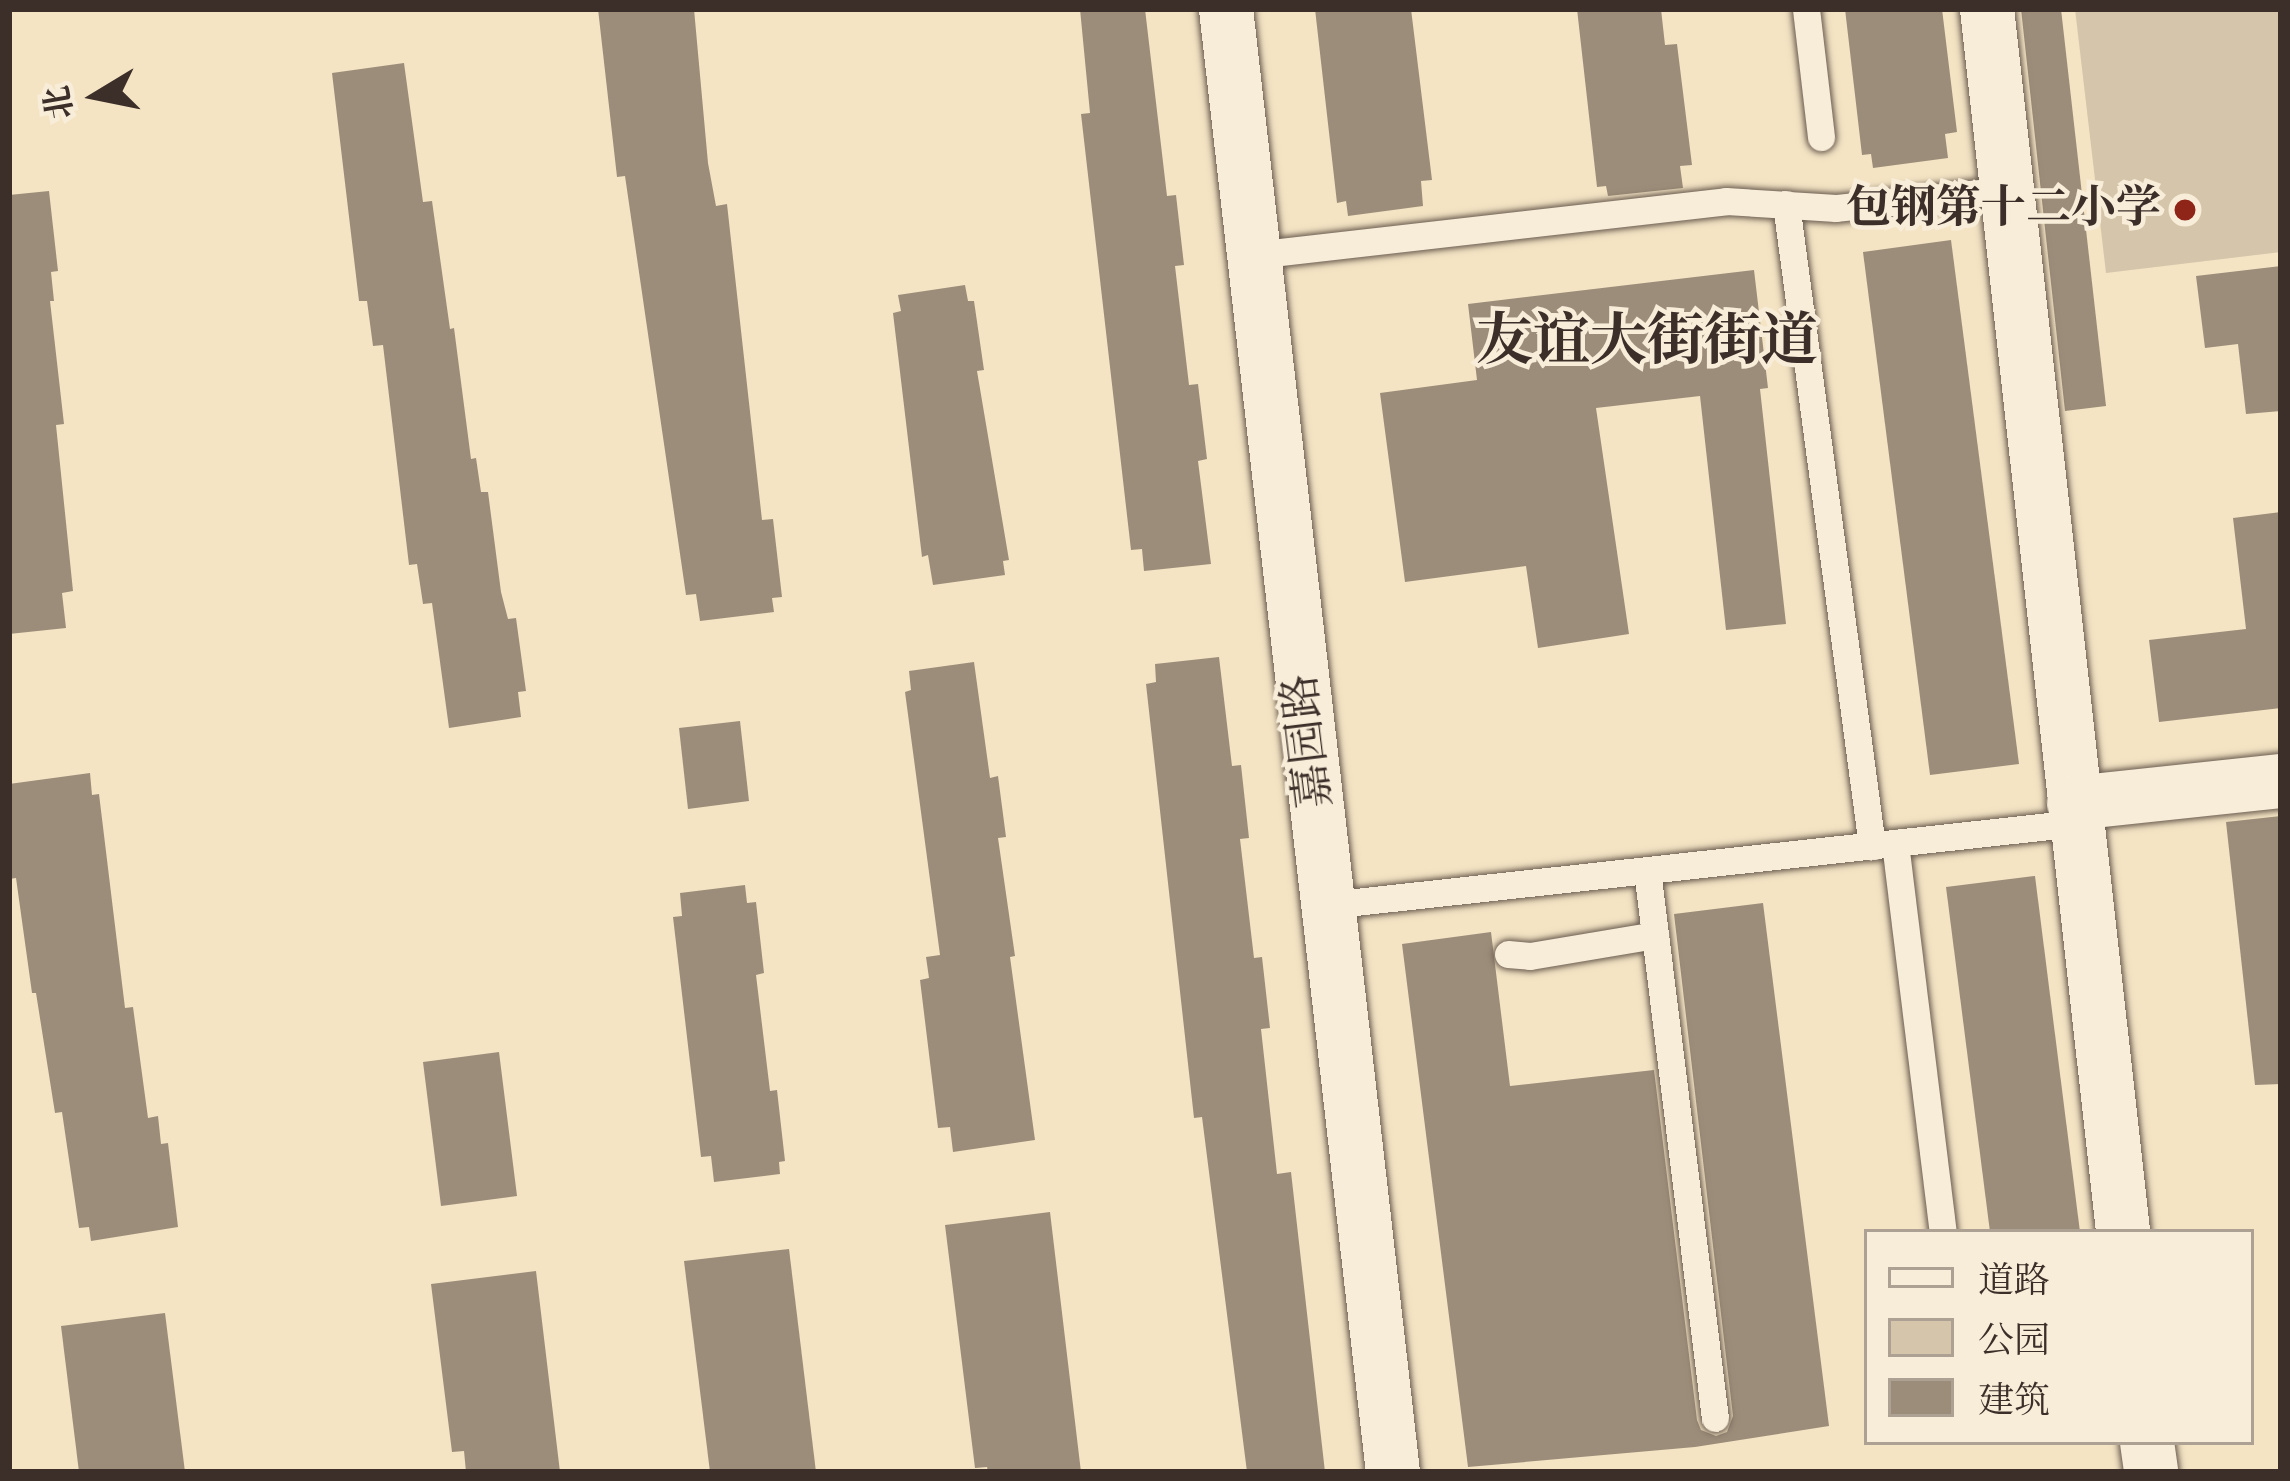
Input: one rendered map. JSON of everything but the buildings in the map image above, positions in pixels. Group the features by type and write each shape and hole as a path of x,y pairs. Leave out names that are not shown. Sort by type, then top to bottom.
{"street":[{"name":"嘉园路","path":"1226,9 1393,1472"},
{"path":"1988,9 2123,1229"},
{"path":"2076,813 2281,781"}],"lane":[{"path":"1806,9 1820,137"},
{"path":"1254,255 1726,201 1835,208 2007,190"},
{"path":"1786,204 1943,1229"},
{"path":"1328,905 1883,844 2076,813"},
{"path":"1647,870 1715,1418"},
{"path":"1508,954 1530,956 1655,935"}],"green space":[{"path":"2075,9 2281,9 2281,252 2106,273"}],"place":[{"name":"包钢第十二小学","path":"2185,210"}],"district":[{"name":"友谊大街街道","path":"1647,343"}]}
